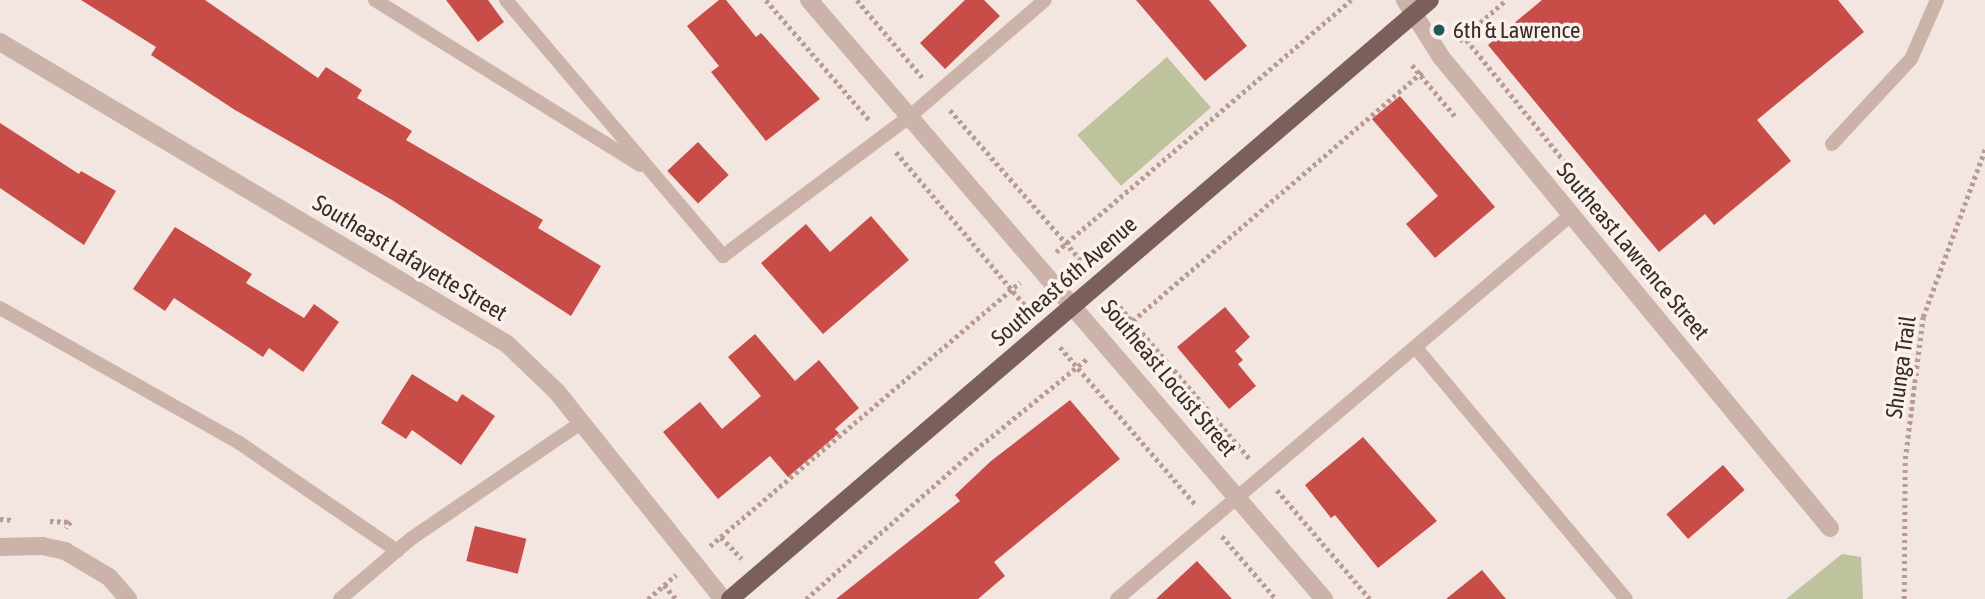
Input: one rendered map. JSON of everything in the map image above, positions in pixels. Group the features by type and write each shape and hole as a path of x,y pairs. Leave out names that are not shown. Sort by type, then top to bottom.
{"main road":[{"name":"Southeast 6th Avenue","path":"730,599 1074,304 1410,7 1430,0"}],"street":[{"name":"Southeast Locust Street","path":"810,0 909,117 1041,265 1324,599"},
{"name":"Southeast Lawrence Street","path":"1410,7 1441,57 1830,528"},
{"name":"Southeast Lafayette Street","path":"0,42 507,344 557,392 579,424 723,599"},
{"path":"0,547 42,546 65,551 109,577 128,599"}],"lane":[{"path":"375,0 653,173"},
{"path":"506,0 723,256 909,117 1045,0"},
{"path":"1832,144 1911,59 1937,0"},
{"path":"1117,599 1571,215"},
{"path":"0,308 237,442 397,551"},
{"path":"1416,348 1626,599"},
{"path":"340,599 397,551 579,424"}],"path":[{"path":"766,0 1276,599"},
{"path":"648,599 1351,0"},
{"path":"806,599 964,459 1106,344 1506,0"},
{"path":"1458,29 1630,244"},
{"name":"Shunga Trail","path":"1904,599 1905,459 1923,317 1985,149"},
{"path":"664,585 676,599"}],"green space":[{"path":"1167,57 1211,108 1121,186 1077,135"},
{"path":"1842,554 1861,557 1863,599 1786,599"}],"building":[{"path":"81,0 205,0 318,78 326,67 362,90 357,98 412,131 406,140 543,220 538,228 601,266 571,316 392,200 235,110 151,55 156,47"},
{"path":"446,0 488,0 504,22 478,42"},
{"path":"719,0 726,0 756,37 761,33 820,99 766,141 711,72 719,66 687,26"},
{"path":"965,0 984,0 1000,16 945,69 920,43"},
{"path":"1136,0 1209,0 1247,46 1205,81"},
{"path":"1542,0 1838,0 1864,32 1757,120 1791,161 1714,225 1705,214 1659,252 1488,45"},
{"path":"1400,96 1495,207 1435,258 1406,224 1438,196 1372,119"},
{"path":"0,123 79,174 81,171 116,191 84,245 0,188"},
{"path":"698,142 729,175 698,204 667,171"},
{"path":"871,216 909,260 823,334 761,263 806,224 830,252"},
{"path":"175,227 252,274 246,283 304,318 314,304 339,322 303,372 269,348 263,357 174,298 165,311 133,289"},
{"path":"1225,307 1250,337 1235,351 1243,360 1238,364 1256,386 1229,409 1177,347"},
{"path":"755,334 795,381 819,360 859,408 835,429 839,433 788,477 770,456 718,499 663,432 700,402 722,429 761,396 728,357"},
{"path":"412,374 457,402 462,394 495,416 461,465 412,430 406,439 381,423"},
{"path":"1070,400 1120,459 994,562 1005,576 978,599 836,599 960,501 955,495 991,461"},
{"path":"1363,437 1437,521 1378,568 1335,515 1331,518 1305,485"},
{"path":"1723,465 1745,490 1688,539 1666,514"},
{"path":"475,526 526,539 518,574 466,561"},
{"path":"1197,561 1232,599 1156,599"},
{"path":"1482,570 1506,599 1446,599"}],"place":[{"name":"6th & Lawrence","path":"1439,30"}]}
